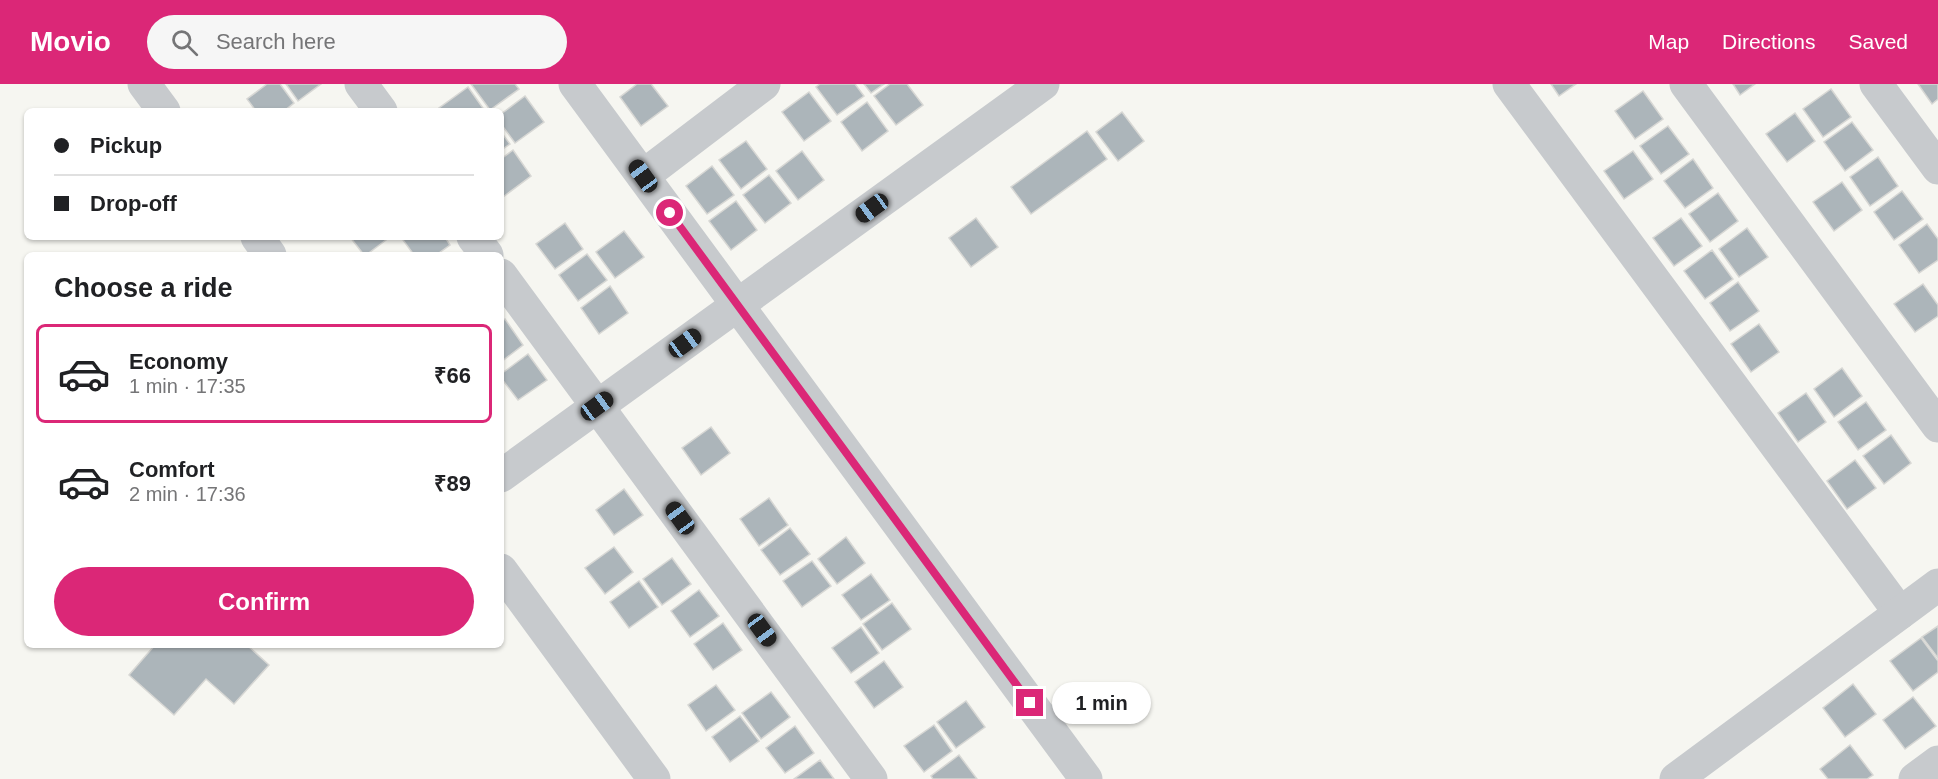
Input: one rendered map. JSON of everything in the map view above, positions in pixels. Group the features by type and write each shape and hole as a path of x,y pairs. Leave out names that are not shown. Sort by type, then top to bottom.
{"street":[{"path":"144,84 162,108"},
{"path":"361,84 379,108"},
{"path":"575,84 1086,779"},
{"path":"643,176 764,84"},
{"path":"504,474 1043,84"},
{"path":"1509,84 1900,613"},
{"path":"1686,84 1938,426"},
{"path":"1876,84 1938,168"},
{"path":"475,240 485,252"},
{"path":"504,279 871,779"},
{"path":"504,574 654,779"},
{"path":"1676,779 1938,585"},
{"path":"1915,779 1938,762"}],"building":[{"path":"267,84 280,84 294,103 288,108 254,108 247,99"},
{"path":"286,84 321,84 298,101"},
{"path":"471,84 515,84 519,89 493,108 489,108"},
{"path":"637,84 651,84 668,106 641,126 620,97"},
{"path":"820,84 855,84 864,96 837,115 816,87"},
{"path":"864,84 884,84 871,93"},
{"path":"890,84 907,84 923,105 896,125 874,96"},
{"path":"1551,84 1576,84 1559,96"},
{"path":"1733,84 1755,84 1740,95"},
{"path":"1918,84 1938,84 1938,99 1932,104"},
{"path":"468,87 483,108 439,108"},
{"path":"1831,89 1851,117 1823,137 1803,109"},
{"path":"1643,91 1663,119 1635,139 1615,111"},
{"path":"809,92 831,121 804,141 782,112"},
{"path":"525,96 544,122 515,143 504,128 504,112"},
{"path":"867,102 888,131 862,151 841,122"},
{"path":"1122,112 1144,141 1118,161 1096,132"},
{"path":"1795,113 1815,141 1787,162 1766,134"},
{"path":"1852,122 1873,150 1845,171 1824,142"},
{"path":"1668,126 1689,154 1661,174 1640,146"},
{"path":"1087,131 1107,159 1031,214 1011,187"},
{"path":"504,136 510,144 504,148"},
{"path":"746,141 767,169 741,189 719,160"},
{"path":"513,150 531,176 504,196 504,157"},
{"path":"802,151 824,180 798,200 776,171"},
{"path":"1633,151 1653,179 1624,199 1604,171"},
{"path":"1878,157 1898,186 1870,206 1850,177"},
{"path":"1693,159 1713,188 1685,208 1664,181"},
{"path":"712,166 734,195 707,214 686,186"},
{"path":"769,175 791,203 765,223 743,195"},
{"path":"1842,182 1862,210 1834,231 1813,202"},
{"path":"1902,191 1923,219 1894,240 1874,212"},
{"path":"1718,193 1738,221 1710,242 1689,214"},
{"path":"736,201 757,230 731,250 709,221"},
{"path":"976,218 998,247 971,267 949,238"},
{"path":"1681,218 1702,246 1674,266 1653,238"},
{"path":"565,223 583,249 555,269 536,244"},
{"path":"1927,224 1938,239 1938,260 1919,273 1899,245"},
{"path":"1747,228 1768,257 1739,277 1719,249"},
{"path":"624,231 644,257 615,278 596,252"},
{"path":"352,240 386,240 370,252 362,252"},
{"path":"403,240 447,240 450,245 440,252 412,252"},
{"path":"1712,250 1733,279 1705,299 1684,271"},
{"path":"587,254 607,280 578,301 559,275"},
{"path":"1738,282 1759,311 1730,331 1710,303"},
{"path":"1923,284 1938,305 1938,316 1915,332 1894,304"},
{"path":"610,286 628,313 599,334 581,308"},
{"path":"504,320 523,345 504,360"},
{"path":"1759,324 1779,352 1751,372 1731,344"},
{"path":"528,354 547,380 518,400 504,382 504,372"},
{"path":"1842,368 1862,396 1834,417 1814,389"},
{"path":"1806,393 1826,422 1798,442 1778,413"},
{"path":"1866,402 1886,430 1858,450 1838,422"},
{"path":"711,427 730,453 701,475 682,448"},
{"path":"1891,435 1911,463 1884,484 1863,456"},
{"path":"1855,460 1876,488 1847,509 1827,481"},
{"path":"624,489 643,515 614,535 596,510"},
{"path":"769,498 788,525 759,546 740,519"},
{"path":"790,528 810,554 780,575 761,550"},
{"path":"846,537 865,563 837,584 818,559"},
{"path":"614,547 633,572 605,594 585,568"},
{"path":"672,558 691,584 662,605 643,579"},
{"path":"812,561 831,586 802,607 783,581"},
{"path":"871,574 890,600 861,620 842,595"},
{"path":"639,581 658,607 629,628 610,602"},
{"path":"699,590 719,616 690,637 671,611"},
{"path":"892,603 911,629 882,650 863,624"},
{"path":"723,623 742,650 713,670 694,644"},
{"path":"1938,626 1938,658 1922,637"},
{"path":"861,627 879,653 851,673 832,648"},
{"path":"1921,638 1938,661 1938,672 1913,691 1890,661"},
{"path":"152,648 250,648 269,665 234,704 206,679 174,715 129,675"},
{"path":"884,661 903,687 874,708 855,682"},
{"path":"1853,684 1876,714 1845,737 1823,708"},
{"path":"716,685 735,710 706,731 688,705"},
{"path":"771,692 790,717 761,739 742,713"},
{"path":"1913,697 1936,726 1905,749 1883,720"},
{"path":"966,701 985,727 956,748 937,722"},
{"path":"740,716 759,741 730,762 712,737"},
{"path":"934,725 952,751 924,772 904,746"},
{"path":"795,726 814,753 785,773 766,748"},
{"path":"1850,745 1873,775 1867,779 1828,779 1820,769"},
{"path":"959,755 977,779 933,779 931,776"},
{"path":"820,760 834,779 794,779"}],"route":[{"path":"670,213 1030,703"}]}
